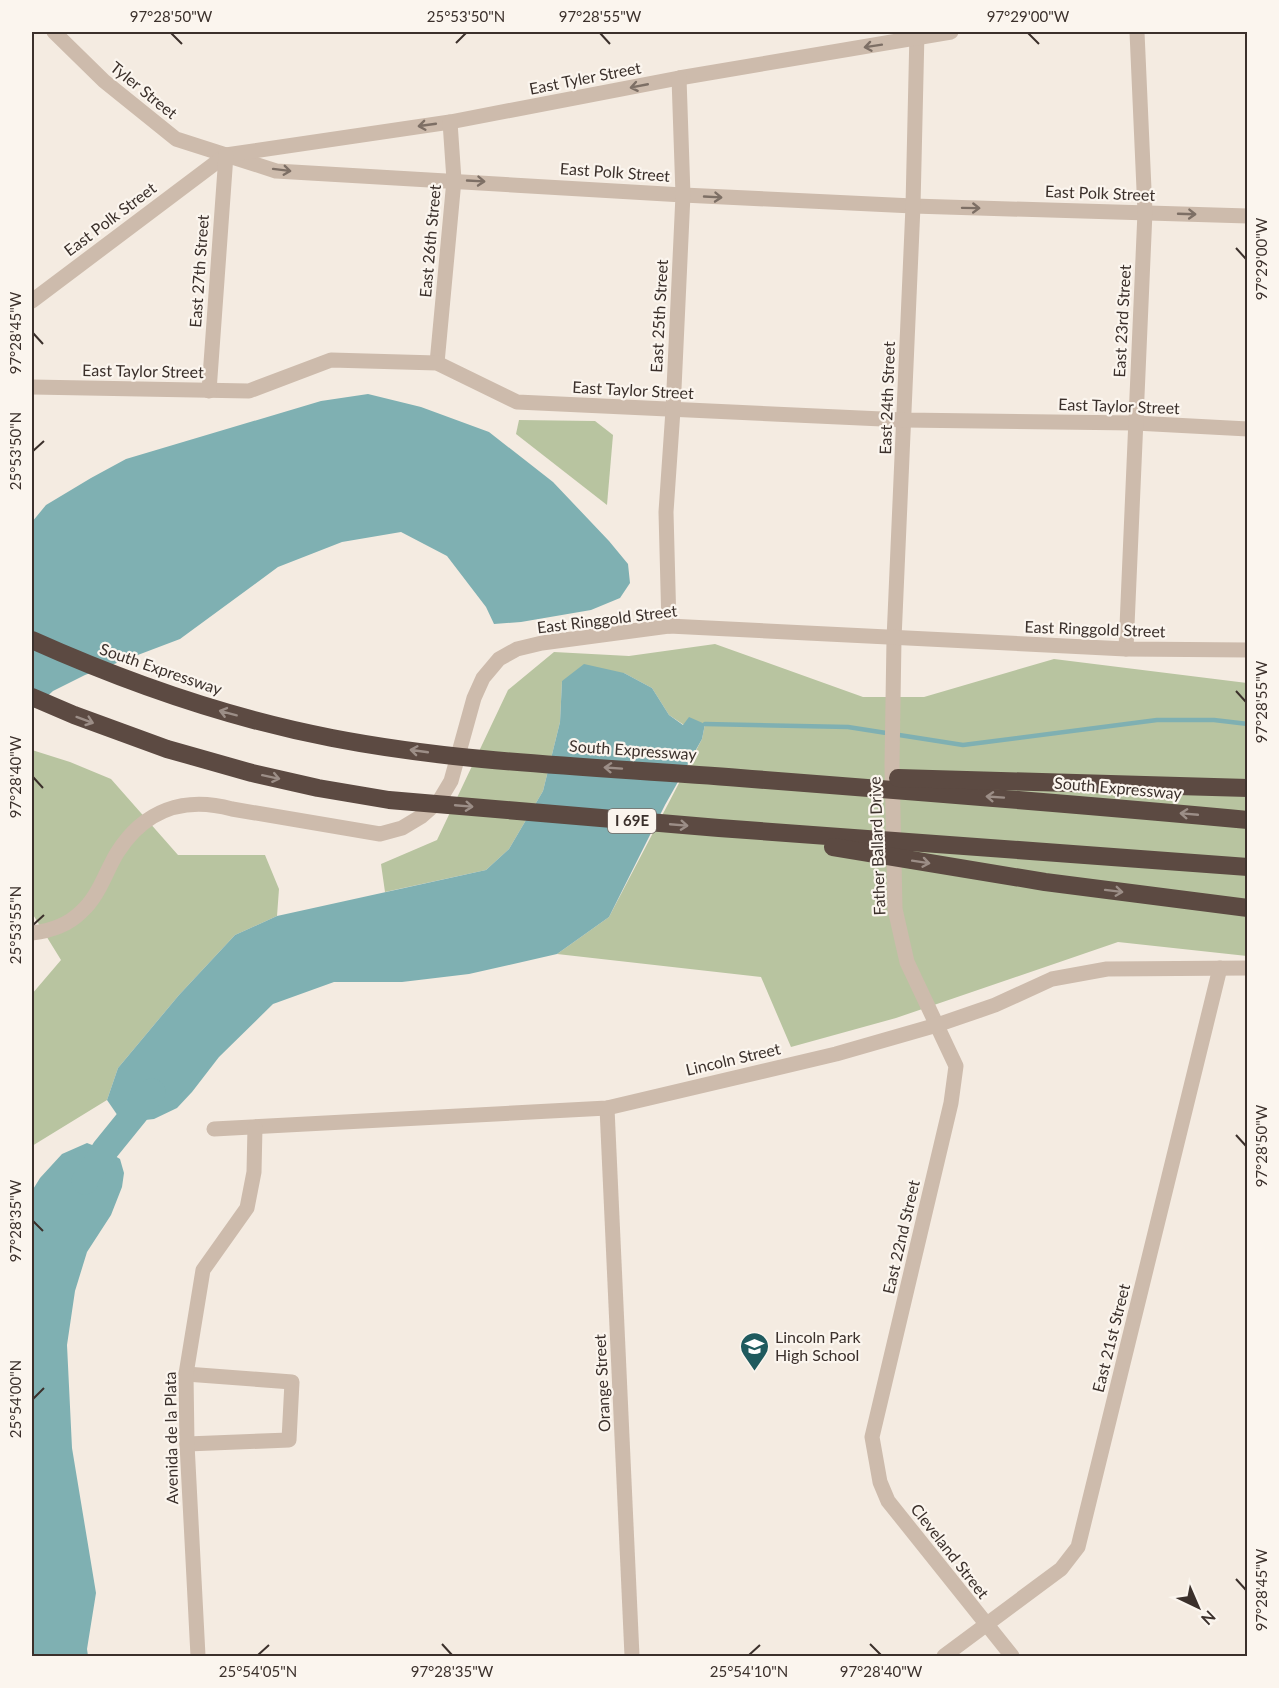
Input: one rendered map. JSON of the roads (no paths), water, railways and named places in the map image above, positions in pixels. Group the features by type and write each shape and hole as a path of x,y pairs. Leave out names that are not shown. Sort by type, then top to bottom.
{"highway":[{"name":"South Expressway","path":"32,640 102,671 205,706 332,738 448,755 1050,801 1248,820"},
{"name":"I 69E","path":"32,697 74,716 167,749 252,773 318,788 389,800 719,828 1248,867"},
{"path":"672,773 1248,788"},
{"path":"719,828 1045,882 1248,908"}],"street":[{"name":"Tyler Street","path":"54,32 104,81 176,139 226,154"},
{"name":"East Tyler Street","path":"226,154 450,122 917,35 951,32"},
{"name":"East 23rd Street","path":"1126,649 1145,212 1137,32"},
{"name":"East 24th Street","path":"892,765 894,639 913,206 917,35"},
{"name":"East 25th Street","path":"669,626 666,512 683,195 679,78"},
{"name":"East 26th Street","path":"437,363 454,180 450,122"},
{"name":"East Polk Street","path":"32,301 226,154 276,171 913,206 1248,216"},
{"name":"East 27th Street","path":"209,391 226,154"},
{"name":"East Taylor Street","path":"32,387 249,391 331,360 437,363 517,402 904,420 1135,423 1248,429"},
{"name":"East Ringgold Street","path":"32,933 47,931 65,924 81,912 94,898 118,852 138,826 154,815 173,807 212,804 380,834 402,828 422,816 439,801 451,781 474,698 483,678 500,660 517,650 542,643 669,626 1126,649 1248,650"},
{"name":"Father Ballard Drive","path":"892,765 895,909 907,962 937,1025"},
{"name":"East 21st Street","path":"944,1656 1061,1569 1078,1547 1220,968"},
{"name":"Lincoln Street","path":"214,1129 608,1108 836,1054 937,1025 994,1005 1052,979 1107,969 1248,968"},
{"name":"East 22nd Street","path":"876,1460 872,1437 951,1103 956,1066 937,1025"},
{"name":"Orange Street","path":"608,1108 632,1656"},
{"name":"Avenida de la Plata","path":"198,1656 187,1444 186,1374 203,1270 247,1208 254,1172 255,1127"},
{"path":"186,1374 292,1382 290,1440 187,1444"},
{"name":"Cleveland Street","path":"876,1460 880,1482 888,1502 1012,1656"}],"water":[{"path":"368,394 421,407 489,432 553,482 628,564 630,583 620,598 591,610 521,622 494,624 486,607 447,556 401,532 342,542 278,567 180,639 85,675 53,691 32,710 32,522 46,505 126,459 321,401"},
{"path":"584,664 624,673 652,688 669,715 683,725 689,717 705,724 702,739 665,805 609,917 557,954 469,974 402,982 334,982 273,1004 219,1057 177,1108 154,1119 136,1121 118,1116 107,1100 118,1068 179,995 235,935 277,916 486,870 509,849 543,791 560,722 562,681"},
{"path":"87,1143 120,1159 124,1173 122,1187 111,1215 87,1252 75,1291 67,1345 72,1448 96,1593 87,1649 88,1656 32,1656 32,1191 40,1178 62,1154"}],"waterway":[{"path":"705,724 848,727 963,745 1157,720 1214,720 1248,724"},
{"path":"85,1181 105,1150 152,1092"}],"place":[{"name":"Lincoln Park High School","path":"754,1372"}]}
